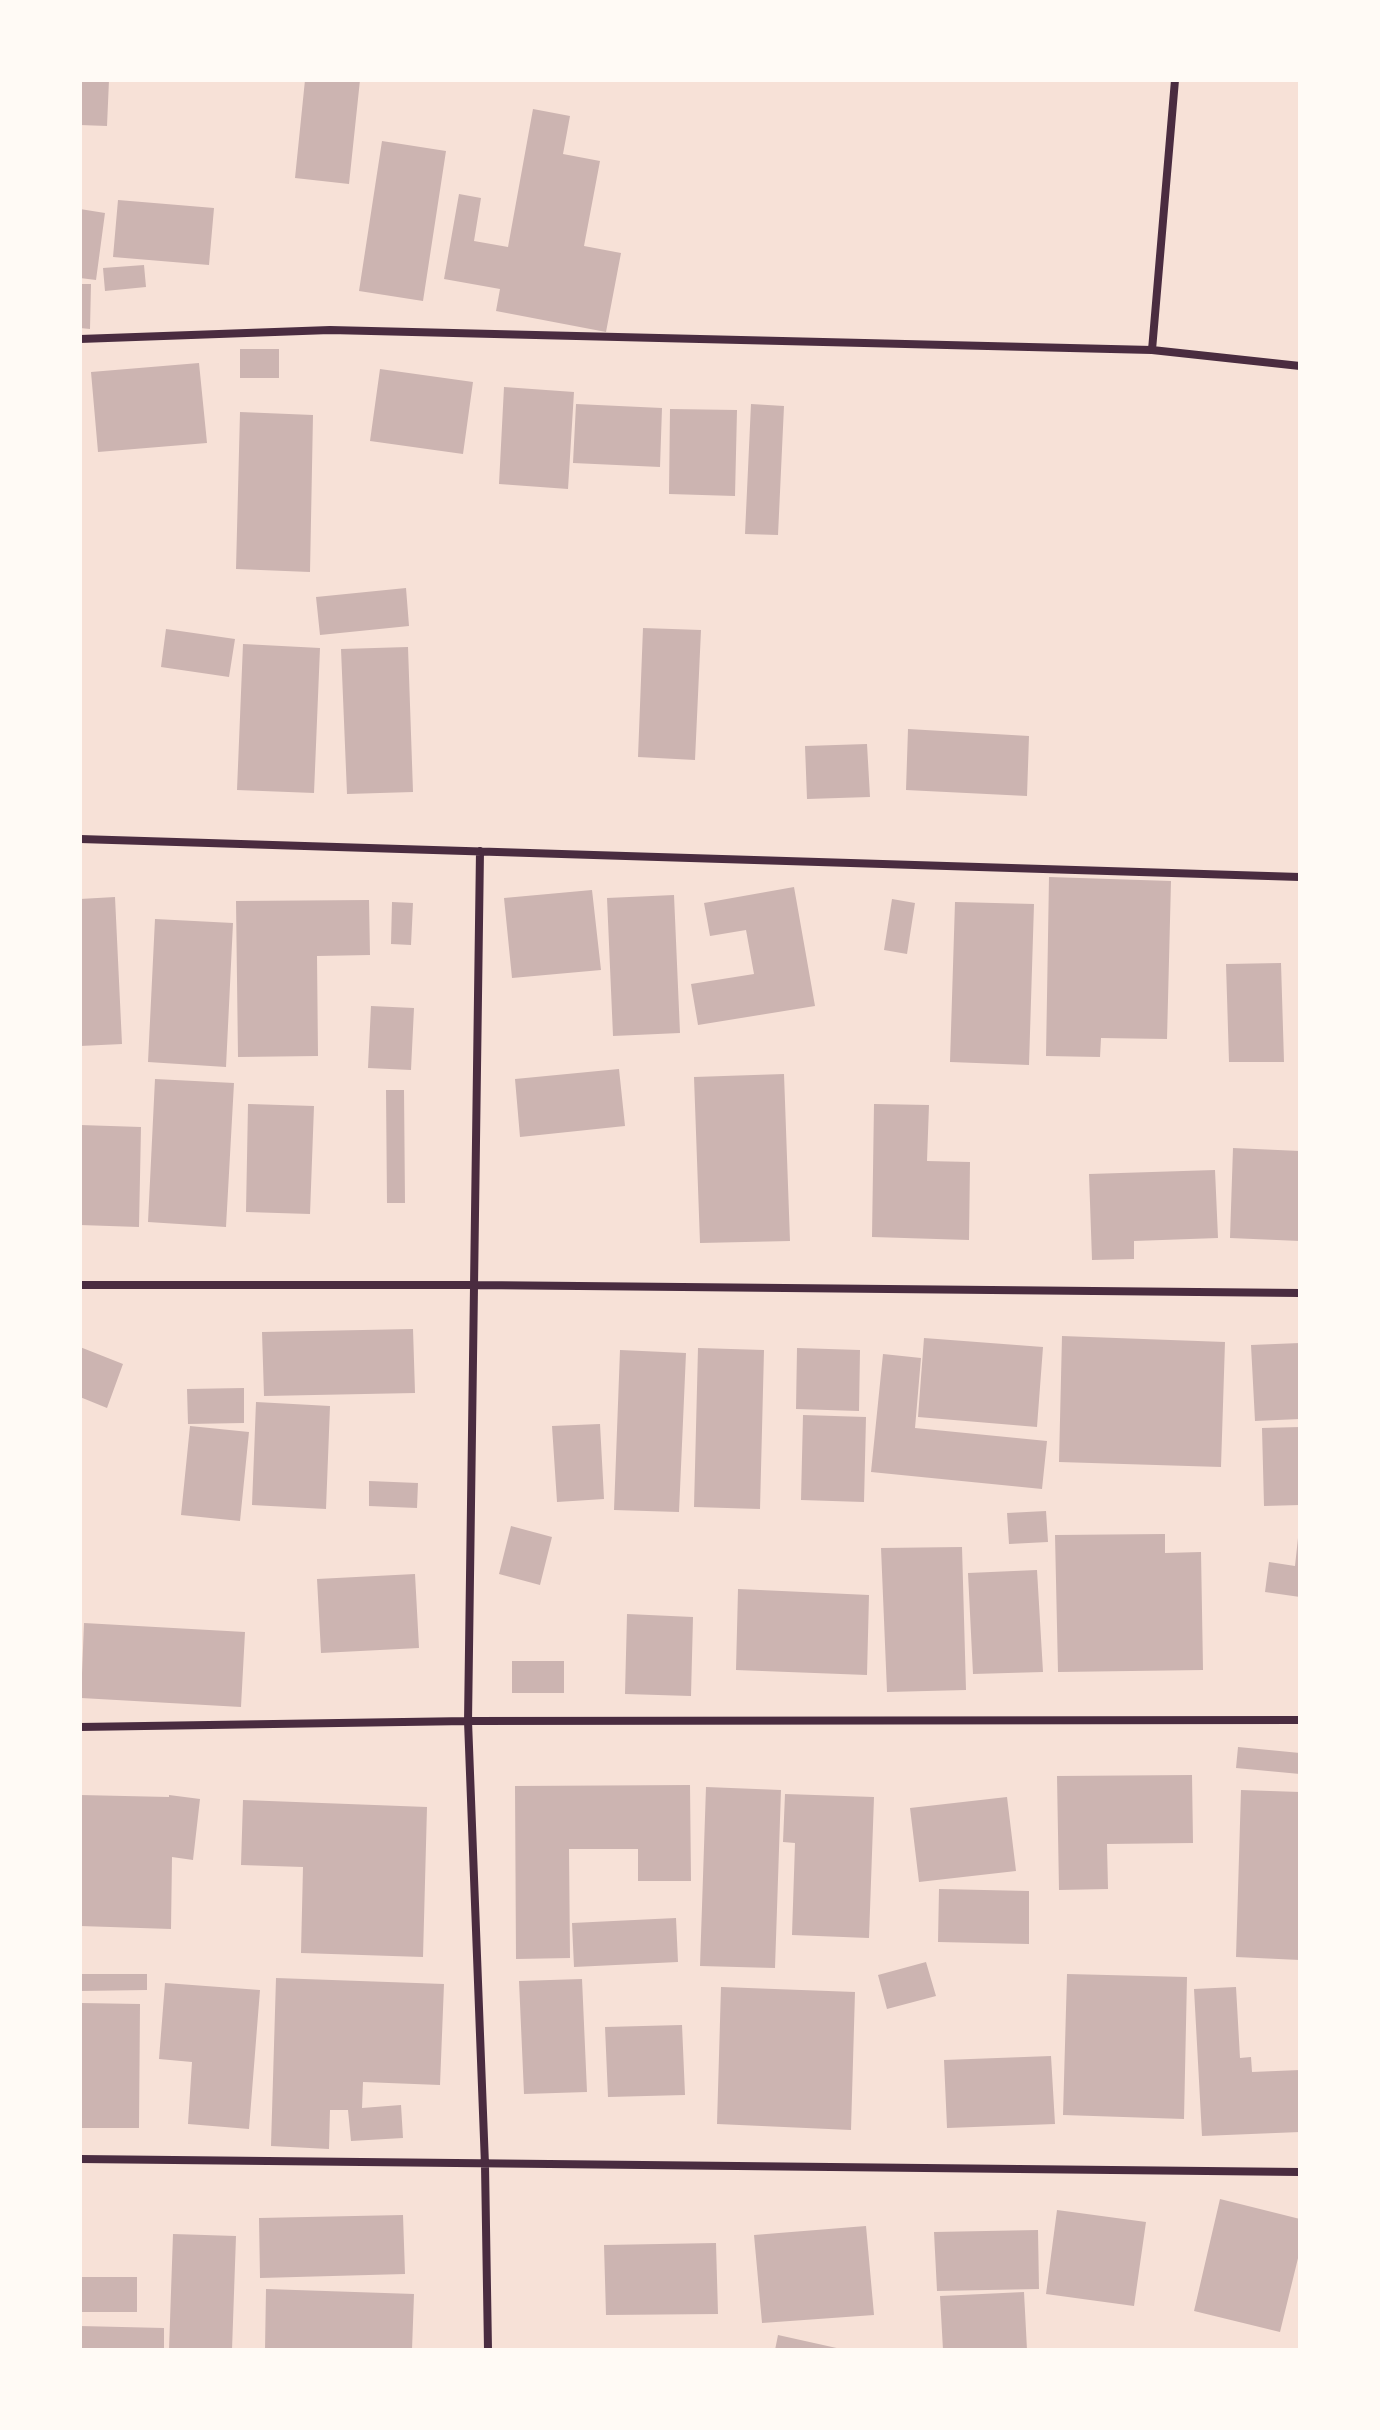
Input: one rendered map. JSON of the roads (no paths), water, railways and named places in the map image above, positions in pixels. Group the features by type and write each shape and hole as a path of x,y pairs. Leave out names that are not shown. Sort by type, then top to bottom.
{"street":[{"path":"1152,350 1175,80"},
{"path":"80,339 330,330 1152,350 1300,366"},
{"path":"80,839 1300,877"},
{"path":"480,851 468,1721 485,2165 488,2350"},
{"path":"80,1285 476,1285 1300,1293"},
{"path":"80,1727 468,1721 1300,1720"},
{"path":"80,2159 1300,2172"}]}
